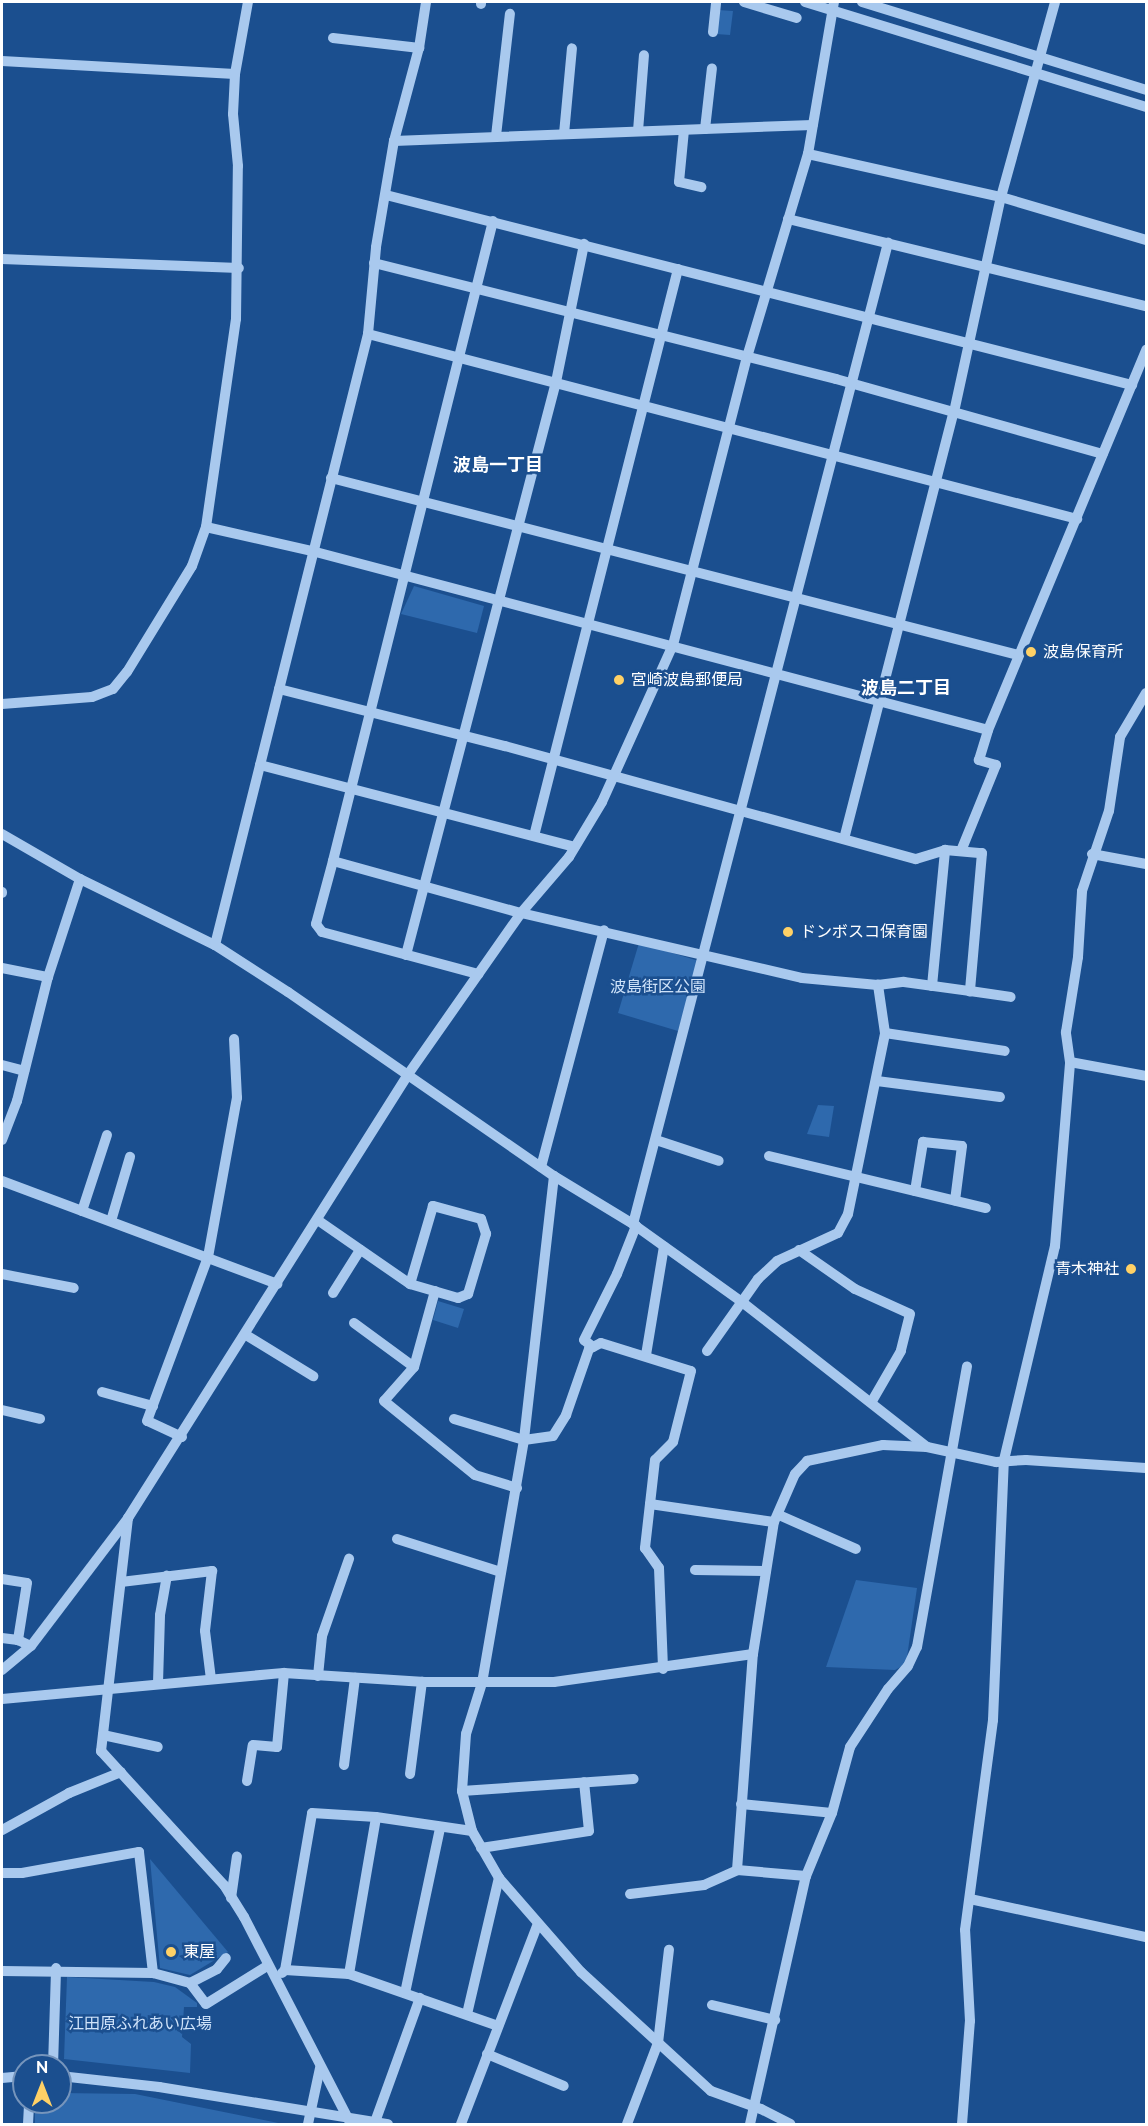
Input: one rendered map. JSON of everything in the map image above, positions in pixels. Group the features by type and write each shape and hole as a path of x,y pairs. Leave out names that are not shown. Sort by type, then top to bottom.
{"street":[{"path":"2,704 92,697 113,689 127,672 192,566 206,527 236,319 239,268 235,74 248,2"},
{"path":"215,945 368,334 374,263 394,141 419,48 426,2"},
{"path":"713,32 716,2"},
{"path":"744,2 797,18"},
{"path":"806,2 834,6 1146,107"},
{"path":"862,2 1146,90"},
{"path":"844,839 934,480 954,412 1000,197 1054,2"},
{"path":"2,1670 31,1646 128,1518 319,1221 409,1073 521,913 576,847 615,776 673,645 747,357 808,154 834,6"},
{"path":"496,136 510,14"},
{"path":"333,38 419,48"},
{"path":"564,134 572,48"},
{"path":"638,131 644,55"},
{"path":"2,61 235,74"},
{"path":"705,129 712,68"},
{"path":"394,141 813,125"},
{"path":"684,130 678,182 701,187"},
{"path":"808,154 1000,197 1146,240"},
{"path":"386,195 1132,385"},
{"path":"788,219 1146,306"},
{"path":"478,974 322,932 316,924 493,221"},
{"path":"593,1347 584,1340 617,1274 634,1225 706,956 888,243"},
{"path":"406,955 516,526 556,382 584,244"},
{"path":"2,260 239,268"},
{"path":"374,263 852,384 1103,454"},
{"path":"534,836 678,269"},
{"path":"368,334 730,426 1077,519"},
{"path":"962,851 996,765 979,760 988,730 1146,350"},
{"path":"331,478 1018,655"},
{"path":"206,527 312,551 988,730"},
{"path":"279,689 553,759 916,859 945,850 982,853 970,991"},
{"path":"962,2124 969,2044 965,1930 993,1720 1004,1460 1052,1269 1070,1062 1066,1032 1078,957 1082,891 1092,854 1109,811 1120,737 1146,693"},
{"path":"260,765 576,847"},
{"path":"2,834 80,879 215,945 409,1073 554,1176 634,1225 742,1302 872,1401 927,1447"},
{"path":"932,986 945,850"},
{"path":"1092,854 1146,864"},
{"path":"333,861 521,913 603,930 801,978 878,985 904,982 1011,997"},
{"path":"2,1140 24,1071 48,977 80,879"},
{"path":"541,1167 603,930"},
{"path":"2,968 48,977"},
{"path":"707,1351 742,1302 777,1261 838,1233 849,1214 885,1033 878,985"},
{"path":"885,1033 1005,1051"},
{"path":"182,1437 147,1421 207,1257 237,1098 234,1040"},
{"path":"1070,1062 1146,1076"},
{"path":"2,1065 24,1071"},
{"path":"877,1081 999,1097"},
{"path":"82,1211 107,1136"},
{"path":"656,1140 719,1161"},
{"path":"915,1191 924,1142 962,1146 955,1201"},
{"path":"769,1156 986,1208"},
{"path":"111,1221 130,1157"},
{"path":"554,1176 517,1488 482,1683 466,1734 462,1791 472,1832 499,1878 537,1926 581,1972 658,2043 711,2091 753,2106 790,2124"},
{"path":"2,1181 277,1284"},
{"path":"319,1221 410,1284 458,1298 468,1294 486,1233 481,1219 433,1206 410,1284"},
{"path":"646,1355 664,1246"},
{"path":"333,1293 360,1250"},
{"path":"799,1250 855,1289 910,1314 901,1351 872,1401"},
{"path":"2,1274 74,1288"},
{"path":"435,1291 414,1367 384,1401 474,1475 517,1488"},
{"path":"354,1323 414,1367"},
{"path":"246,1335 314,1376"},
{"path":"454,1419 524,1440 553,1436 566,1415 589,1349 602,1343 691,1371 673,1442 655,1460 645,1548 659,1568 663,1669"},
{"path":"750,2124 806,1876 832,1814 849,1747 858,1729 908,1666 917,1647 949,1454 967,1366"},
{"path":"102,1392 153,1406"},
{"path":"2,1410 40,1419"},
{"path":"737,1870 753,1654 766,1571 786,1487 807,1461 883,1445 927,1447 949,1454 1004,1460 1146,1467"},
{"path":"650,1504 777,1519 856,1549"},
{"path":"128,1518 101,1751 189,1845 231,1898 349,2121"},
{"path":"397,1539 501,1572"},
{"path":"318,1676 322,1636 349,1559"},
{"path":"695,1570 766,1571"},
{"path":"121,1582 212,1571 205,1631 211,1679"},
{"path":"159,1683 160,1615 167,1576"},
{"path":"2,1579 27,1583 18,1640"},
{"path":"2,1638 18,1640 31,1646"},
{"path":"2,1699 109,1690 159,1683 284,1674 422,1682 554,1682 663,1669 753,1654"},
{"path":"247,1781 253,1746 277,1747 284,1674"},
{"path":"344,1765 355,1677"},
{"path":"410,1774 422,1682"},
{"path":"103,1735 158,1747"},
{"path":"2,1830 69,1793 121,1772"},
{"path":"462,1791 634,1779"},
{"path":"481,1848 589,1831 584,1782"},
{"path":"741,1804 832,1814"},
{"path":"275,1979 285,1970 312,1813 376,1816 440,1829 472,1832"},
{"path":"349,1974 376,1816"},
{"path":"405,1993 440,1829"},
{"path":"2,1873 22,1873 139,1852 153,1973"},
{"path":"231,1898 237,1856"},
{"path":"630,1894 704,1885 737,1870 806,1876"},
{"path":"467,2014 499,1878"},
{"path":"970,1899 1146,1938"},
{"path":"461,2124 537,1926"},
{"path":"627,2124 658,2043 669,1950"},
{"path":"190,1983 218,1969 226,1958"},
{"path":"2,1971 56,1968 153,1973 190,1983 207,2004 267,1966"},
{"path":"53,2054 56,1968"},
{"path":"285,1970 349,1974 498,2026"},
{"path":"375,2122 420,1998"},
{"path":"712,2005 775,2020"},
{"path":"487,2054 564,2086"},
{"path":"308,2124 320,2068"},
{"path":"72,2078 311,2111 349,2121 388,2124"}],"green space":[{"path":"718,10 733,11 730,35 716,34"},
{"path":"414,586 484,606 477,633 401,614"},
{"name":"波島街区公園","path":"639,943 699,961 678,1031 618,1013"},
{"path":"818,1105 834,1106 829,1137 807,1134"},
{"path":"438,1301 464,1309 458,1328 433,1320"},
{"path":"856,1580 917,1588 906,1664 895,1670 826,1667"},
{"path":"150,1859 228,1952 190,1975 160,1968"},
{"name":"江田原ふれあい広場","path":"67,1977 154,1982 175,1987 197,2003 197,2007 184,2007 182,2037 191,2044 190,2073 72,2060 72,2054 64,2054"},
{"path":"72,2093 135,2094 283,2124 35,2124 35,2114 72,2114"}],"place":[{"name":"波島保育所","path":"1031,652"},
{"name":"宮崎波島郵便局","path":"619,680"},
{"name":"ドンボスコ保育園","path":"788,932"},
{"name":"青木神社","path":"1131,1269"},
{"name":"東屋","path":"171,1952"}],"district":[{"name":"波島一丁目","path":"498,465"},
{"name":"波島二丁目","path":"906,688"}]}
